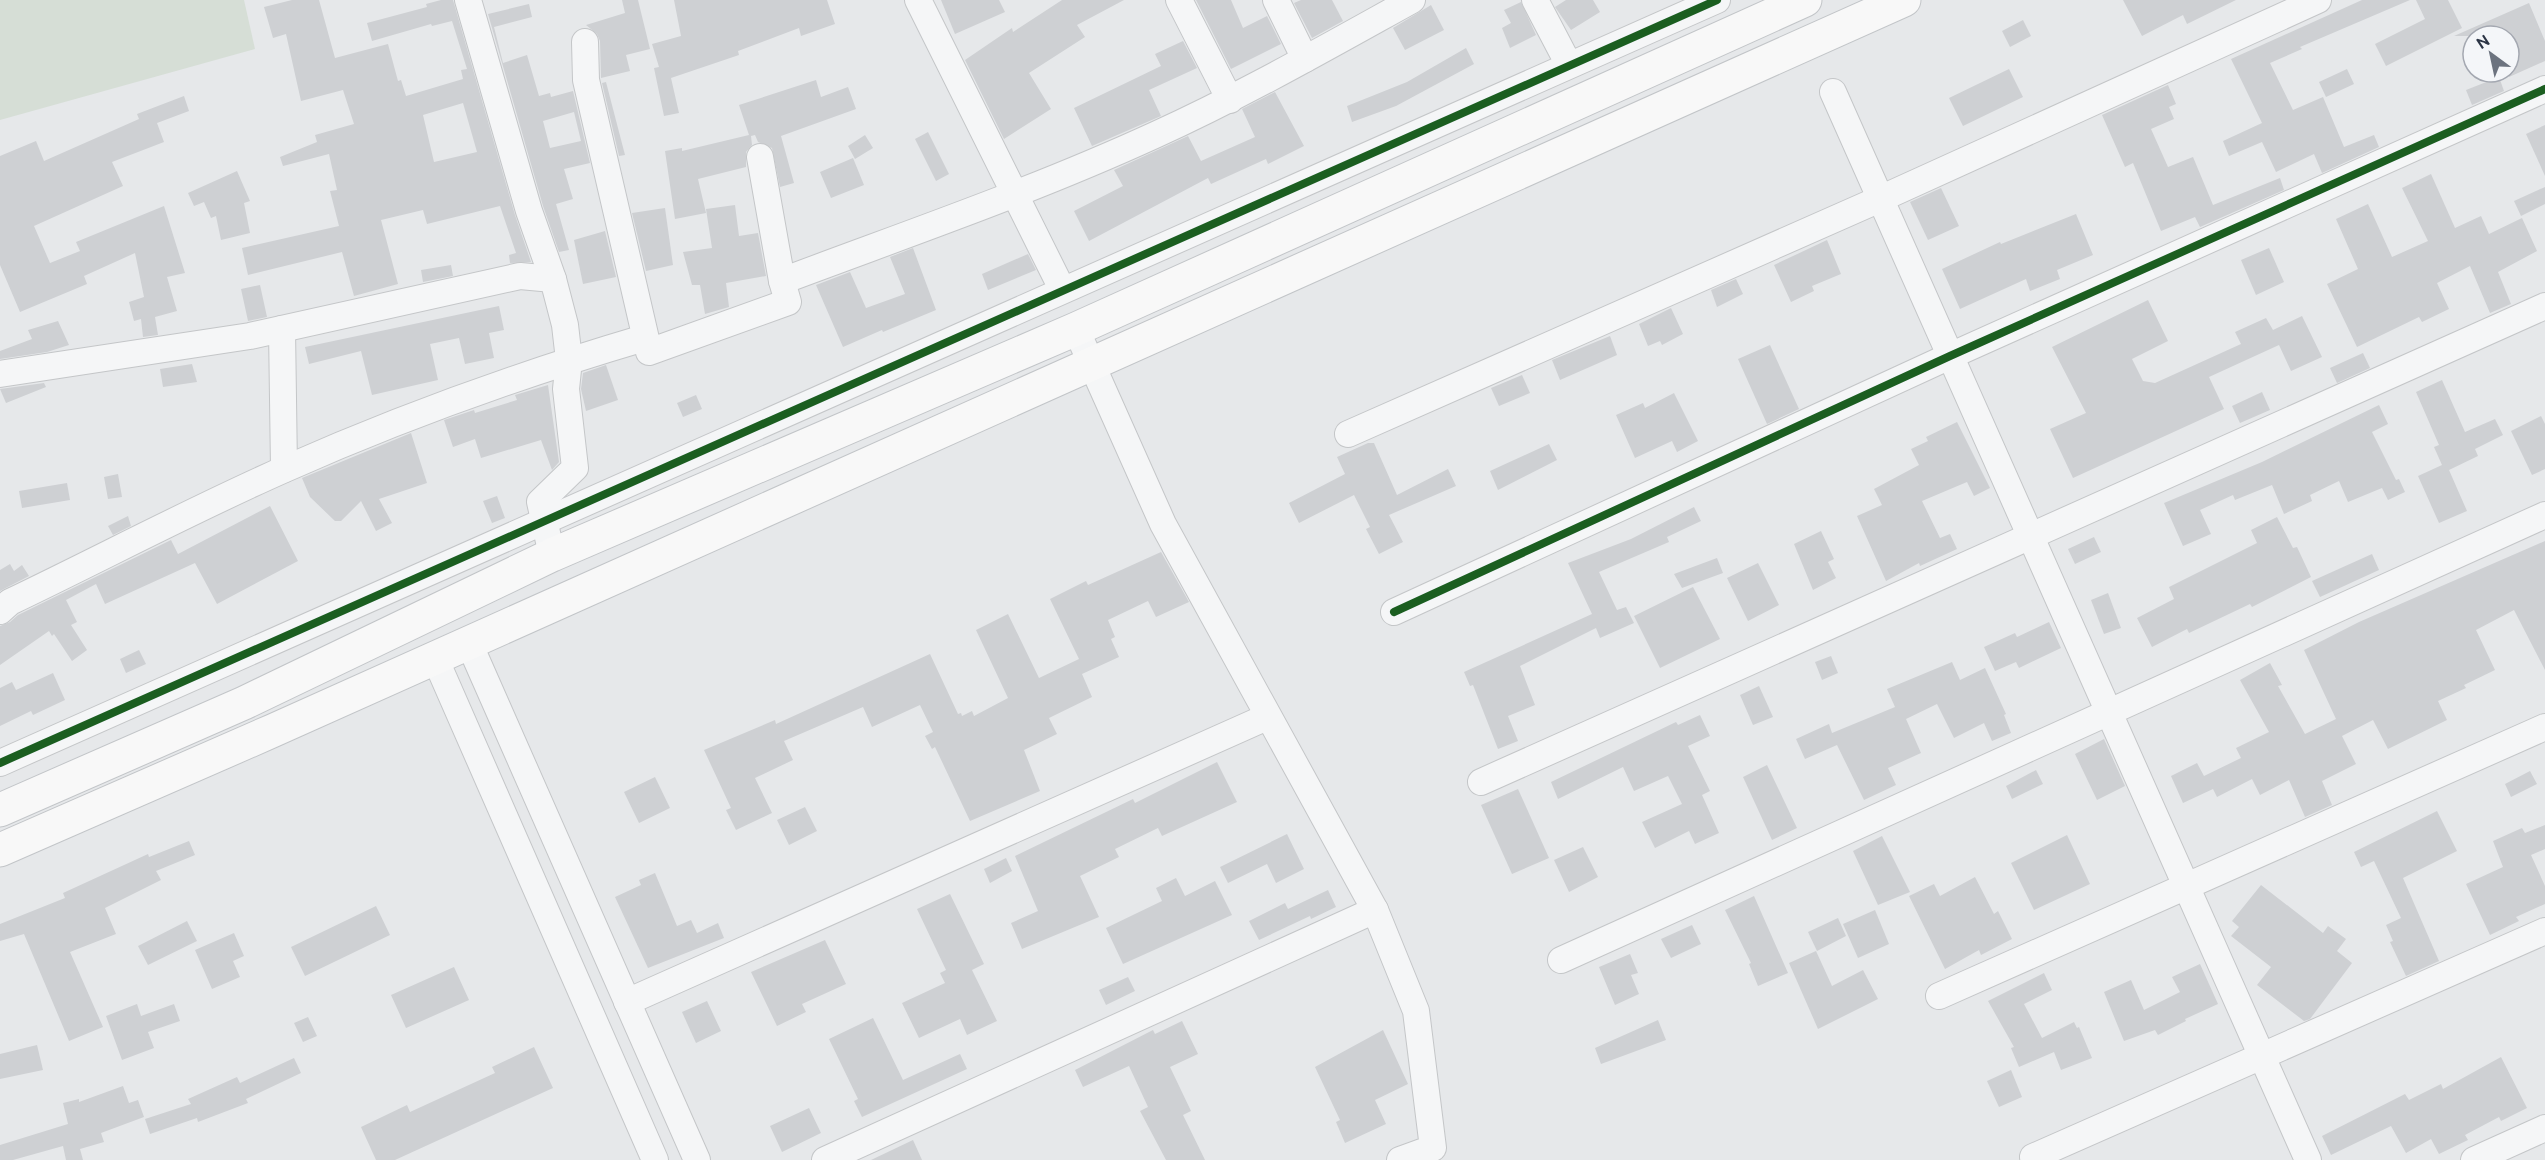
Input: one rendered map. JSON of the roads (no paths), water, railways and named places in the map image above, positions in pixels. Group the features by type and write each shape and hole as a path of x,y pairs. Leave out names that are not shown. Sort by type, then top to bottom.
{"main road":[{"path":"0,810 244,703 552,555 1076,328 1805,0"},
{"path":"0,850 469,643 1904,0"}],"street":[{"path":"468,0 565,325 569,360 566,389 575,468 540,502 552,555"},
{"path":"918,0 1062,289"},
{"path":"1179,0 1230,100"},
{"path":"1276,0 1305,59"},
{"path":"782,281 1014,194 1153,136 1230,100 1412,0"},
{"path":"1535,0 1569,65"},
{"path":"1348,434 1881,199 2319,0"},
{"path":"0,763 544,519 1569,65 1701,3"},
{"path":"585,42 586,80 649,352 788,302 782,281 760,157"},
{"path":"1394,612 1950,356 2545,89"},
{"path":"1833,92 2308,1160"},
{"path":"0,374 250,336 520,276 553,279"},
{"path":"1481,782 2545,306"},
{"path":"1076,328 1163,524 1375,910 1416,1011 1432,1148 1400,1160"},
{"path":"282,329 284,470"},
{"path":"0,611 10,602 284,470 437,406 569,360 644,338"},
{"path":"1561,960 2545,515"},
{"path":"469,643 697,1160"},
{"path":"435,658 655,1160"},
{"path":"627,1002 1267,717"},
{"path":"1939,996 2545,728"},
{"path":"825,1160 1375,910"},
{"path":"2033,1157 2545,931"},
{"path":"2474,1160 2545,1128"}]}
